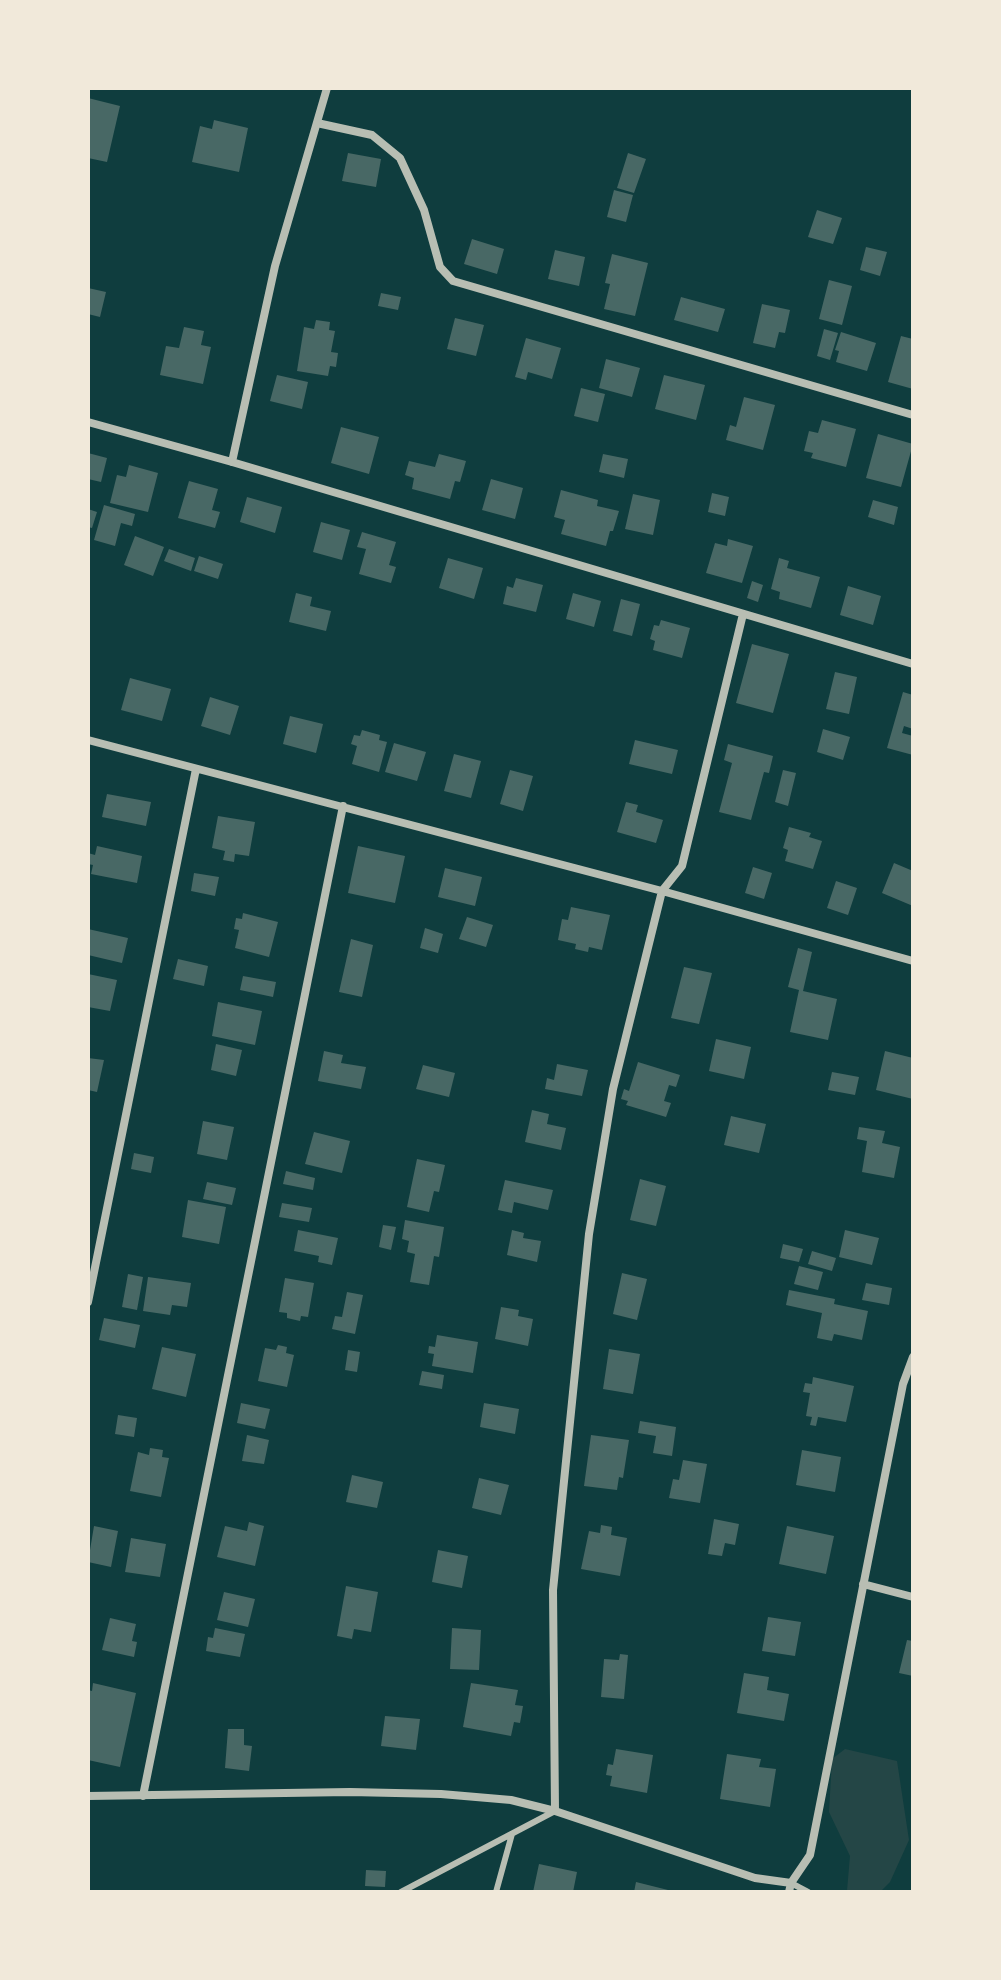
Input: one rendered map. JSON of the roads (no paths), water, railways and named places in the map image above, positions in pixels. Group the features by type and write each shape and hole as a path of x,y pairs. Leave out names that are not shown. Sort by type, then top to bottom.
{"street":[{"path":"232,462 275,266 327,88"},
{"path":"317,123 372,135 400,158 424,210 440,267 453,281 913,415"},
{"path":"88,422 913,664"},
{"path":"555,1811 553,1590 589,1234 613,1089 662,891 682,866 743,614"},
{"path":"88,740 662,891 913,961"},
{"path":"88,1302 196,769"},
{"path":"143,1796 343,806"},
{"path":"88,1796 350,1792 441,1794 511,1800 555,1811 790,1887 810,1855 903,1384 913,1357"},
{"path":"863,1584 913,1597"}],"lane":[{"path":"401,1892 555,1811"},
{"path":"496,1892 512,1834"},
{"path":"790,1887 808,1892"}]}
